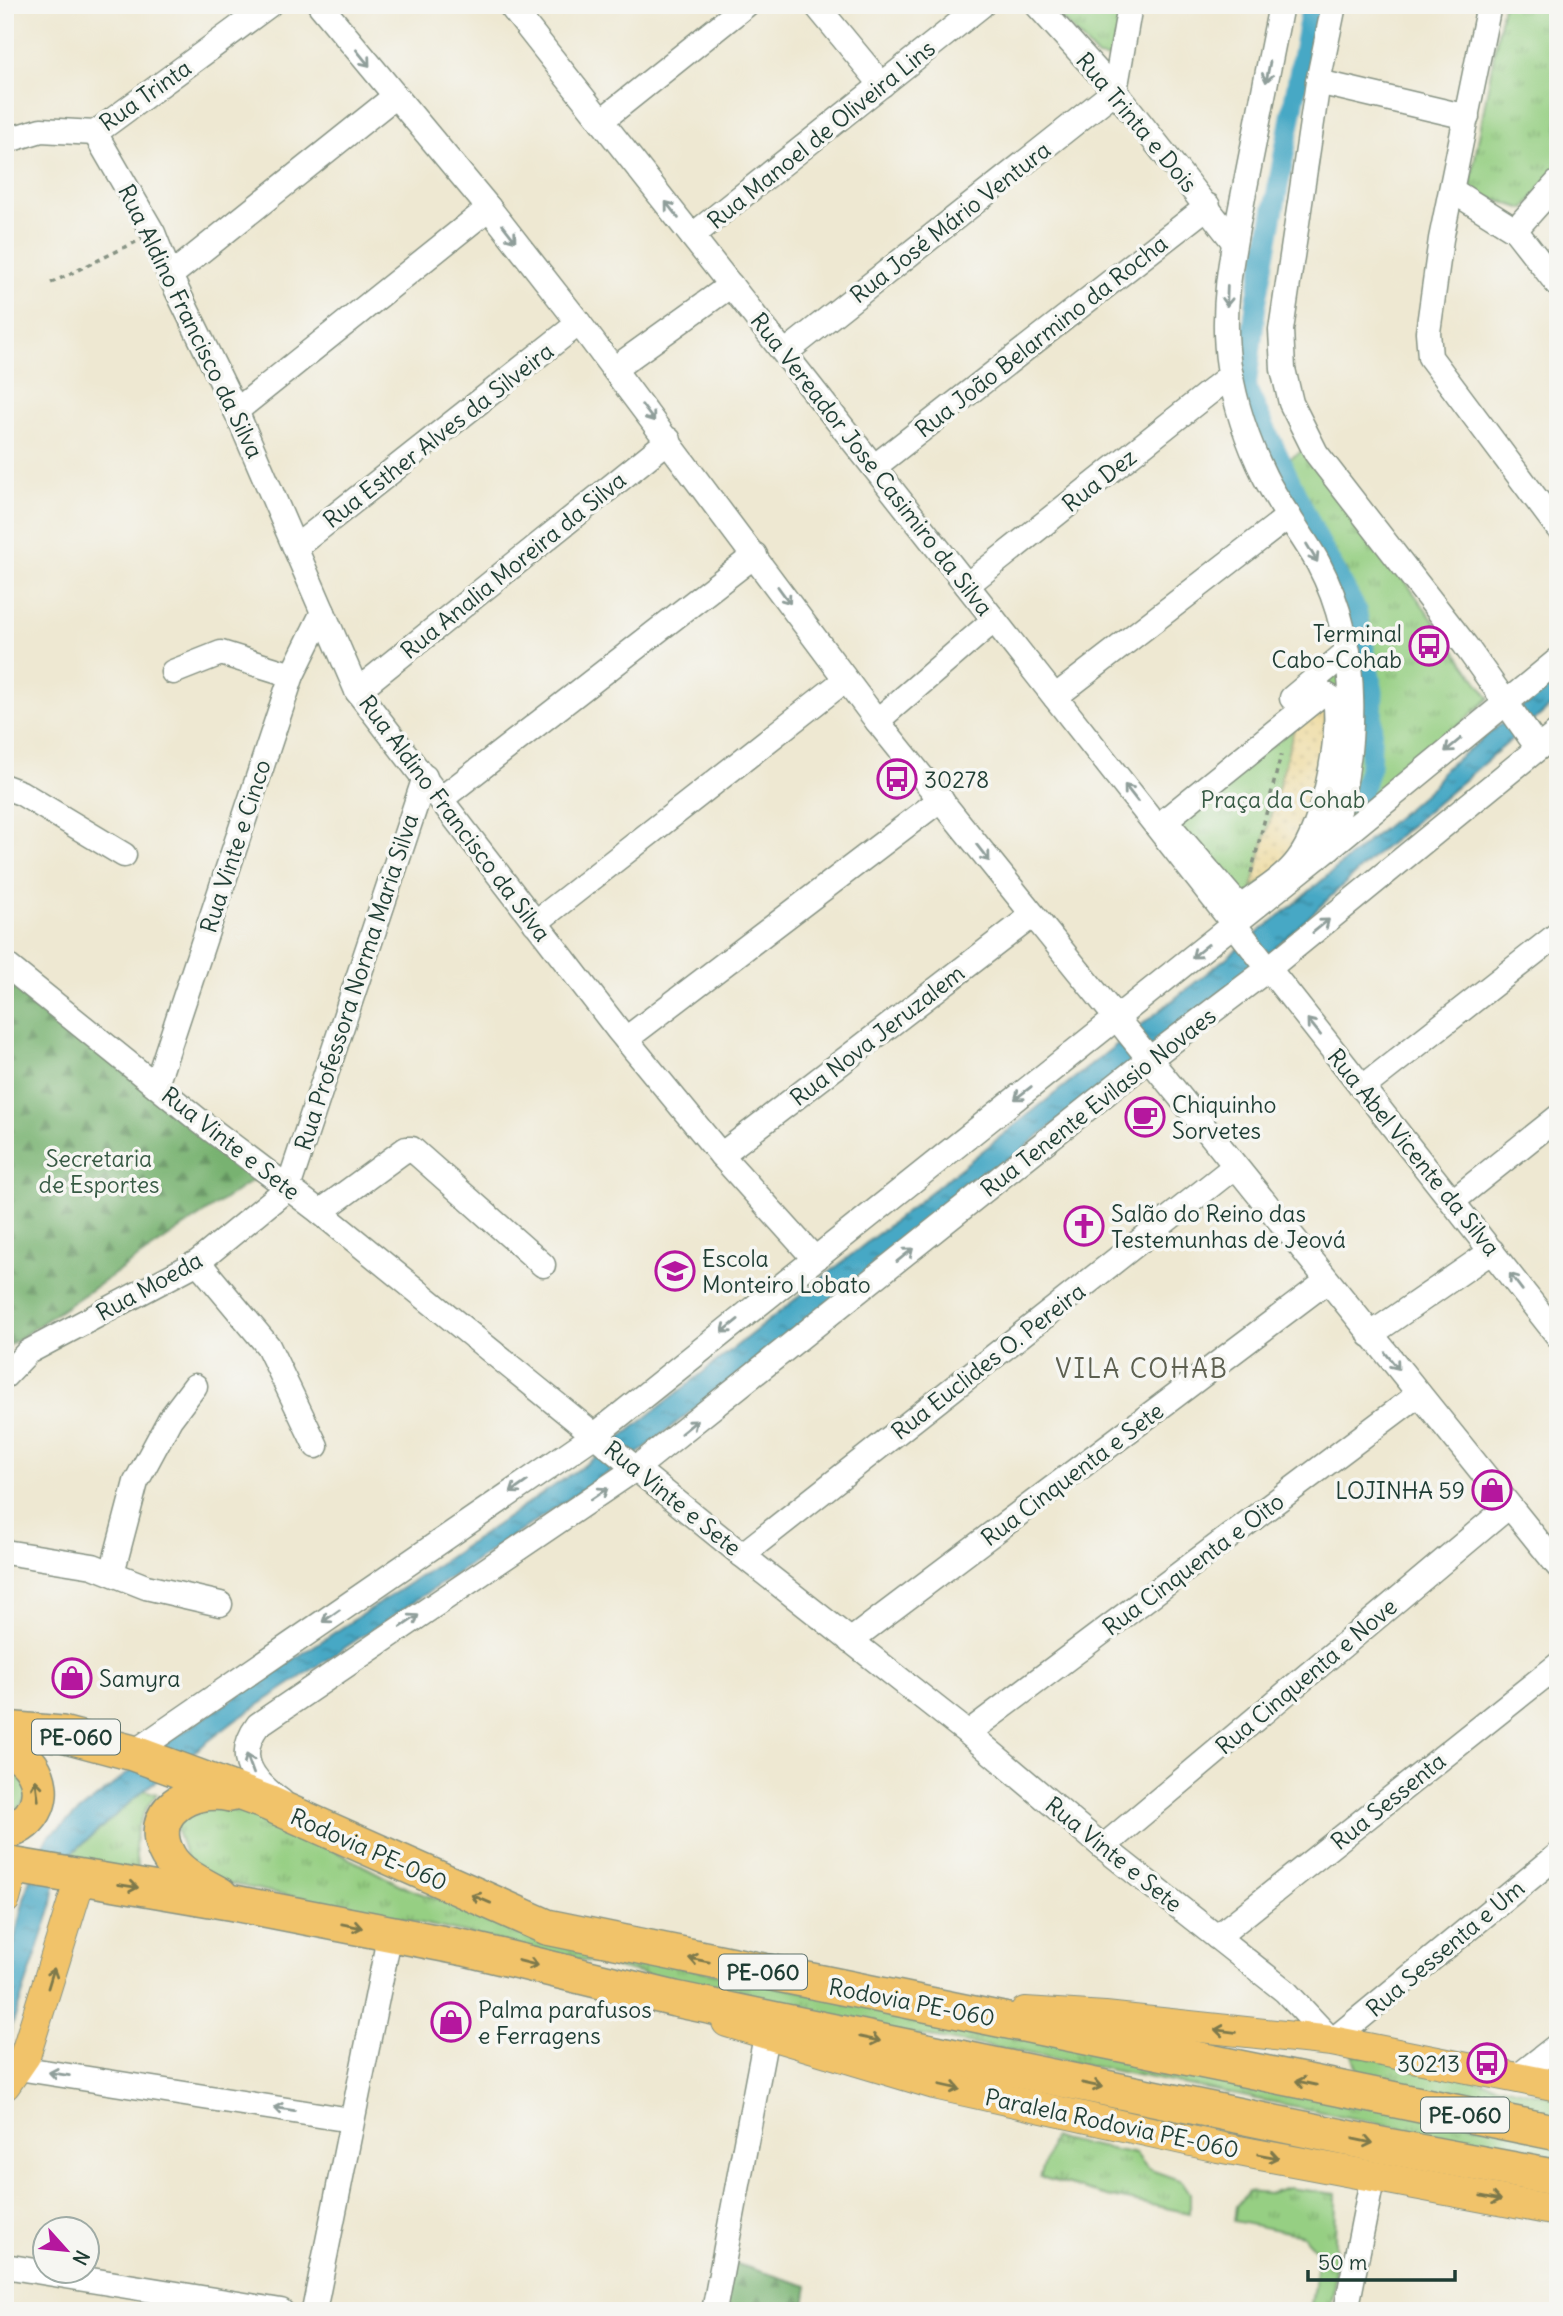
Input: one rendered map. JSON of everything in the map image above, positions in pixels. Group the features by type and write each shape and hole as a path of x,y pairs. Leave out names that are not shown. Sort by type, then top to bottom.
{"highway":[{"name":"Rodovia PE-060","path":"5,1729 62,1734 177,1769 268,1803 547,1927 1558,2133"},
{"path":"5,1742 31,1766 40,1790 38,1806 28,1821 5,1832"},
{"path":"234,1903 186,1875 168,1858 161,1839 164,1820 172,1807 200,1791 216,1791 268,1803"},
{"name":"PE-060","path":"32,1876 234,1903 390,1933"},
{"name":"Rodovia PE-060","path":"390,1933 465,1948 675,1999 1381,2145 1558,2178"}],"main road":[{"path":"12,2076 38,2019 32,1876"},
{"name":"Paralela Rodovia PE-060","path":"675,1999 766,2036 934,2084 1218,2147 1558,2211"},
{"name":"PE-060","path":"944,2007 1105,2017 1332,2041 1558,2086"}],"street":[{"name":"Rua Trinta","path":"5,141 41,130 95,133 269,5"},
{"path":"320,5 489,208 579,323 877,721 1558,1566"},
{"name":"Rua Vereador Jose Casimiro da Silva","path":"510,5 786,352 1150,818 1241,923"},
{"path":"601,121 746,5"},
{"path":"816,5 883,85"},
{"name":"Rua Manoel de Oliveira Lins","path":"692,236 982,5"},
{"name":"Rua Trinta e Dois","path":"1037,5 1115,91 1234,242"},
{"path":"1115,91 1130,5"},
{"path":"1281,5 1234,242 1228,279 1226,331 1231,375 1253,450 1266,479 1331,590 1348,651 1351,705 1348,750 1340,803 1329,848"},
{"path":"1334,5 1318,82 1281,330 1283,369 1292,403 1316,453 1465,645 1532,739"},
{"path":"1489,5 1453,191 1441,239 1428,332 1430,357 1558,528"},
{"path":"1318,82 1467,117"},
{"name":"Rua José Mário Ventura","path":"786,352 1115,91"},
{"path":"170,276 394,97"},
{"name":"Rua Aldino Francisco da Silva","path":"95,133 153,233 170,276 236,411 297,546 357,691 626,1040 721,1155 814,1258"},
{"path":"1515,230 1558,182"},
{"path":"1453,191 1515,230 1558,285"},
{"name":"Rua João Belarmino da Rocha","path":"874,467 1208,206"},
{"path":"236,411 489,208"},
{"path":"614,369 731,285"},
{"name":"Rua Esther Alves da Silveira","path":"297,546 579,323"},
{"name":"Rua Dez","path":"967,585 1231,375"},
{"name":"Rua Analia Moreira da Silva","path":"357,691 668,440"},
{"path":"1055,697 1289,516"},
{"path":"441,799 755,555"},
{"name":"Rua Vinte e Cinco","path":"156,1085 292,675 323,612"},
{"path":"877,721 995,620"},
{"path":"1150,818 1348,651"},
{"path":"173,672 221,653 292,675"},
{"path":"138,1755 601,1440 814,1258 1121,1026 1329,848 1508,705 1558,660"},
{"path":"536,923 845,680"},
{"path":"1323,693 1335,700 1335,745 1321,806 1298,861 1241,923 1236,904 1170,826 1168,818 1323,693"},
{"name":"Rua Tenente Evilasio Novaes","path":"316,1825 267,1791 249,1768 246,1752 248,1738 258,1725 633,1467 1265,966 1532,739 1558,733"},
{"name":"Rua Professora Norma Maria Silva","path":"288,1188 425,777"},
{"path":"5,787 21,793 124,855"},
{"path":"626,1040 941,799"},
{"name":"Rua Nova Jeruzalem","path":"721,1155 1033,915"},
{"name":"Rua Abel Vicente da Silva","path":"1241,923 1265,966 1492,1251 1550,1310 1558,1336"},
{"path":"1362,1088 1558,934"},
{"name":"Rua Vinte e Sete","path":"5,964 320,1212 742,1555 968,1733 1102,1847 1285,1991 1332,2041"},
{"path":"1453,1201 1558,1117"},
{"path":"320,1212 406,1149 416,1150 543,1265"},
{"name":"Rua Euclides O. Pereira","path":"742,1555 1234,1167"},
{"name":"Rua Moeda","path":"5,1376 28,1352 198,1262 288,1188"},
{"path":"1370,1335 1492,1251"},
{"path":"198,1262 268,1346 316,1446"},
{"name":"Rua Cinquenta e Sete","path":"850,1641 1327,1281"},
{"path":"112,1573 136,1482 170,1419 195,1386"},
{"name":"Rua Cinquenta e Oito","path":"968,1733 1419,1394"},
{"name":"Rua Cinquenta e Nove","path":"1102,1847 1509,1506"},
{"path":"5,1552 93,1566 146,1587 220,1604"},
{"name":"Rua Sessenta","path":"1217,1937 1558,1665"},
{"name":"Rua Sessenta e Um","path":"1332,2041 1558,1855"},
{"path":"314,2311 390,1933"},
{"path":"714,2311 766,2036"},
{"path":"1516,2078 1558,2045"},
{"path":"12,2076 351,2120"},
{"path":"1346,2311 1373,2175"},
{"path":"5,2266 281,2311"}],"path":[{"path":"51,283 153,233"},
{"path":"1241,923 1290,719"}],"green space":[{"path":"1049,5 1124,5 1112,59 1098,57"},
{"path":"1503,5 1558,5 1558,168 1524,209 1469,191"},
{"name":"Praça da Cohab","path":"1309,447 1489,698 1342,832 1243,914 1161,823 1356,655 1347,572 1277,466"},
{"name":"Secretaria de Esportes","path":"5,977 256,1178 5,1348"},
{"path":"5,1768 14,1770 31,1793 5,1825"},
{"path":"144,1790 157,1794 142,1815 136,1837 136,1860 143,1884 58,1866"},
{"path":"217,1801 306,1836 408,1889 566,1944 1558,2141 1558,2159 1016,2051 886,2030 381,1914 226,1883 189,1865 174,1822"},
{"path":"1352,2054 1558,2098 1558,2119 1361,2080"},
{"path":"1053,2138 1136,2154 1148,2169 1182,2181 1190,2193 1190,2213 1107,2196 1040,2177"},
{"path":"1288,2188 1336,2194 1334,2289 1330,2311 1310,2311 1319,2253 1302,2235 1234,2221 1236,2206 1248,2192 1269,2194"},
{"path":"730,2262 808,2286 804,2311 723,2311"}],"sand":[{"path":"1327,701 1317,784 1306,825 1283,865 1252,888 1295,725"}],"water":[{"path":"1558,678 1558,700 1370,860 1271,952 641,1451 236,1720 144,1790 58,1865 51,1910 5,2047 5,1998 15,1938 34,1867 49,1836 160,1747 595,1458 1293,905 1434,785 1441,772"}],"waterway":[{"path":"1312,5 1256,304 1246,388 1318,540 1356,610 1373,692 1370,766 1357,806"}],"place":[{"name":"Terminal Cabo-Cohab","path":"1429,646"},
{"name":"30278","path":"897,779"},
{"name":"Chiquinho Sorvetes","path":"1145,1117"},
{"name":"Salão do Reino das Testemunhas de Jeová","path":"1084,1226"},
{"name":"Escola Monteiro Lobato","path":"675,1271"},
{"name":"LOJINHA 59","path":"1492,1490"},
{"name":"Samyra","path":"72,1678"},
{"name":"Palma parafusos e Ferragens","path":"451,2022"},
{"name":"30213","path":"1487,2063"}],"district":[{"name":"VILA COHAB","path":"1142,1368"}]}
